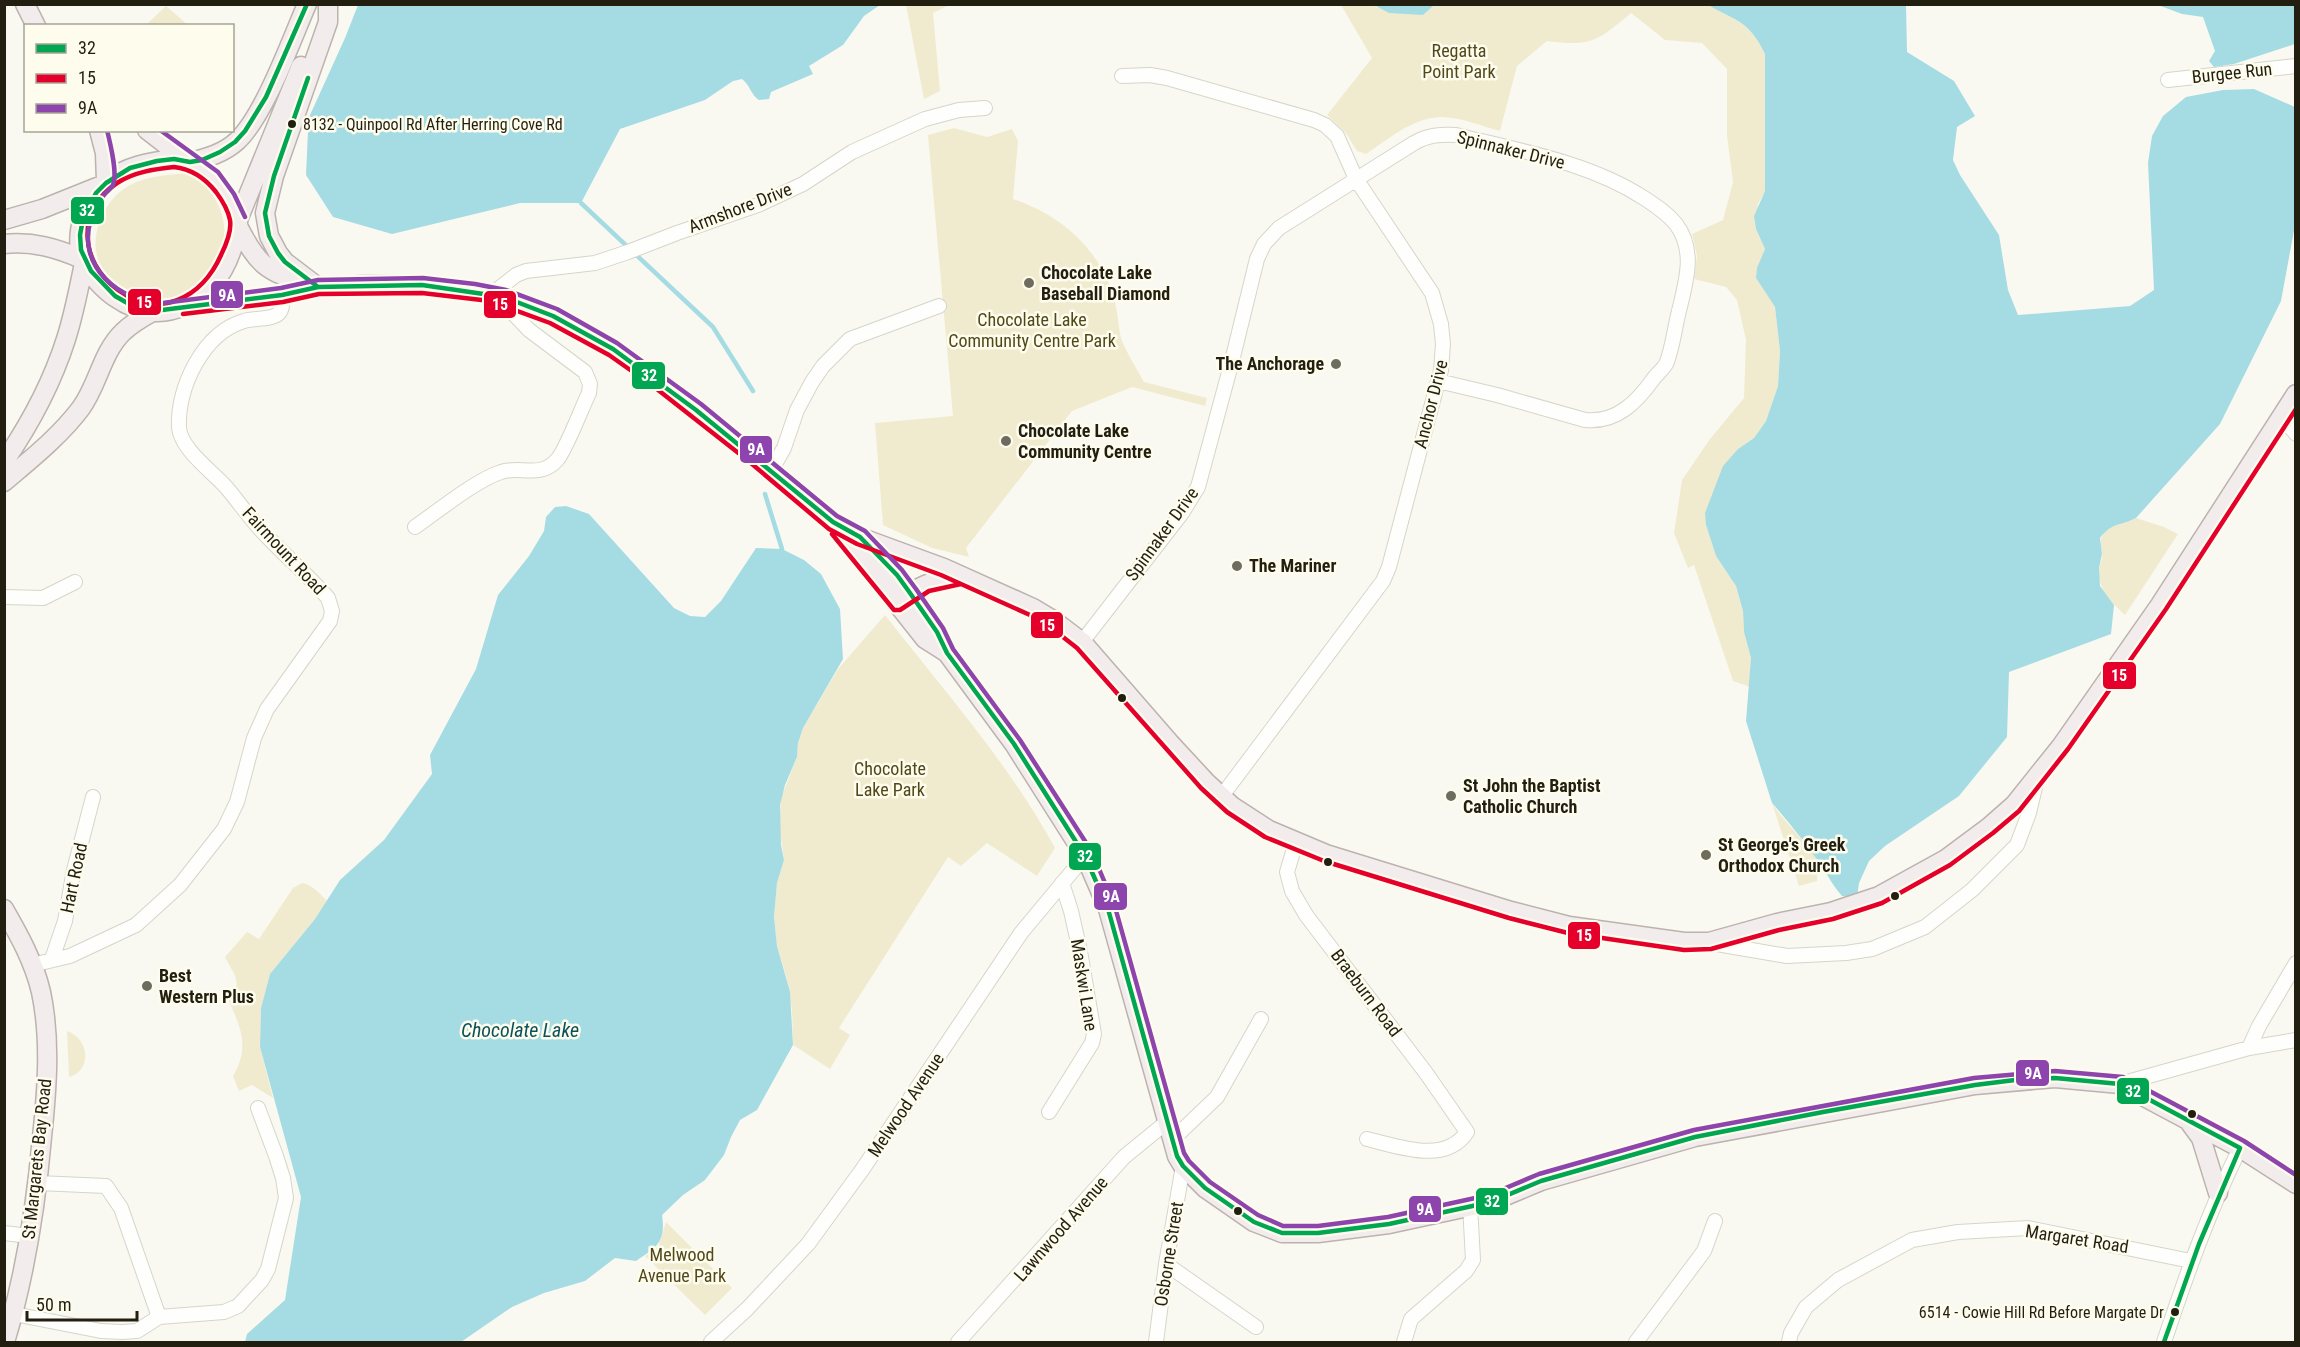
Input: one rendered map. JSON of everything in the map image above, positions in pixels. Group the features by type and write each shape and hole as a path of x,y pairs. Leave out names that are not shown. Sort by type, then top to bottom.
{"main road":[{"path":"25,4 35,24"},
{"path":"4,220 42,209 105,183 142,164 174,159 189,161 219,152 235,143 245,132 262,103 307,4"},
{"path":"182,307 203,296 221,276 233,248 238,223 297,73 329,5"},
{"path":"318,287 285,262 278,253 269,236 265,213 274,176 328,22 329,5"},
{"path":"4,462 35,412 56,368 70,325 83,261 81,223 89,202 105,183 105,153 100,132"},
{"path":"150,132 202,168 221,187 256,257 272,272 318,287"},
{"path":"4,243 31,242 49,246 83,261 115,298 138,309 154,311 282,295 318,287 422,285 498,296 553,316 614,349 696,410 833,522 860,537 933,564 1033,608 1053,620 1082,642 1168,742 1221,796 1248,818 1296,842 1449,892 1569,926 1684,942 1709,942 1831,912 1879,896 1946,859 2014,805 2038,777 2160,605 2295,394"},
{"path":"4,482 63,429 79,410 90,394 108,353 122,333 154,311"},
{"path":"833,522 854,551 904,598"},
{"path":"860,537 897,575 904,598 925,639 947,653 1014,744 1085,856 1108,909 1177,1156 1183,1166 1205,1188 1254,1222 1282,1233 1318,1233 1372,1226 1491,1202 1541,1181 1695,1137 1975,1085 2055,1078 2120,1084 2240,1148 2295,1184"},
{"path":"904,598 933,580 960,577"},
{"name":"St Margarets Bay Road","path":"4,909 21,938 40,991 45,1028 47,1092 38,1184 14,1314 5,1342"},
{"path":"2187,1120 2201,1138 2218,1192"}],"street":[{"name":"Burgee Run","path":"2168,80 2295,66"},
{"name":"Anchor Drive","path":"1122,76 1150,75 1167,78 1314,120 1324,125 1337,136 1356,179 1435,299 1442,324 1443,344 1438,381 1389,567 1383,581 1221,796"},
{"name":"Armshore Drive","path":"498,296 516,275 526,271 594,263 628,252 758,205 802,184 852,152 925,119 959,110 985,108"},
{"name":"Spinnaker Drive","path":"1082,642 1182,513 1198,487 1257,259 1264,244 1280,228 1420,140 1434,135 1456,135 1583,167 1622,184 1662,210 1676,224 1684,239 1689,266 1666,364 1642,396 1623,411 1613,417 1595,421 1585,420 1438,381"},
{"name":"Fairmount Road","path":"32,965 70,956 136,925 180,885 224,829 237,802 254,738 267,709 330,621 332,611 328,598 260,529 226,487 188,448 179,434 178,414 183,389 204,352 220,335 242,321 277,315 281,310 282,295"},
{"path":"415,527 491,475 507,469 533,472 547,468 558,459 588,393 590,384 585,372 516,319 498,296"},
{"path":"771,471 784,448 797,410 812,382 823,366 850,339 939,306"},
{"path":"2281,416 2295,434"},
{"path":"4,597 43,598 75,582"},
{"path":"1709,942 1787,956 1846,953 1872,949 1925,927 1972,890 2017,845 2029,813 2038,777"},
{"name":"Hart Road","path":"52,959 65,921 74,870 93,797"},
{"name":"Braeburn Road","path":"1296,842 1287,872 1292,891 1306,915 1433,1082 1467,1132 1464,1137 1443,1149 1430,1152 1367,1139"},
{"name":"Melwood Avenue","path":"711,1342 777,1279 812,1239 862,1170 1021,933 1085,856"},
{"name":"Maskwi Lane","path":"1049,1112 1092,1043 1094,1034 1080,951 1062,883"},
{"path":"2249,1048 2295,963"},
{"name":"Lawnwood Avenue","path":"958,1342 1124,1157 1171,1130 1217,1097 1261,1020"},
{"path":"2120,1084 2249,1048 2295,1040"},
{"path":"14,1314 101,1331 122,1332 136,1331 159,1317 224,1312 238,1306 268,1269 286,1198 276,1156 258,1108"},
{"path":"2164,1342 2218,1192 2240,1148"},
{"name":"Osborne Street","path":"1156,1342 1166,1264 1183,1166"},
{"path":"38,1184 106,1186 121,1208 159,1317"},
{"path":"1404,1342 1412,1319 1470,1266 1474,1251 1470,1205"},
{"path":"1636,1342 1704,1251 1715,1221"},
{"name":"Margaret Road","path":"1789,1342 1791,1333 1806,1306 1838,1280 1912,1240 1958,1232 2028,1228 2192,1260"},
{"path":"4,1233 29,1236"},
{"path":"1166,1264 1256,1327"}],"green space":[{"name":"Regatta Point Park","path":"1434,4 1708,5 1748,28 1765,54 1765,191 1758,204 1756,229 1765,249 1756,278 1775,307 1780,351 1778,386 1766,421 1754,438 1738,449 1706,525 1716,556 1736,586 1743,611 1744,632 1751,658 1750,687 1733,681 1694,565 1688,568 1674,533 1682,480 1710,439 1744,398 1746,340 1737,300 1726,287 1694,279 1697,256 1692,234 1723,220 1733,182 1727,136 1727,69 1702,43 1665,40 1631,13 1602,36 1593,40 1574,43 1547,41 1517,66 1500,131 1456,118 1430,118 1401,130 1366,154 1357,151 1346,133 1327,115 1372,58 1341,5 1374,5 1423,15"},
{"path":"906,5 949,5 933,13 940,91 924,99"},
{"path":"166,6 187,24 147,24"},
{"name":"Chocolate Lake Community Centre Park","path":"954,128 987,137 1012,129 1018,141 1013,199 1030,205 1061,223 1087,247 1098,262 1113,295 1122,341 1144,382 1207,398 1205,406 1132,387 1072,411 966,548 969,557 932,548 883,525 875,423 953,416 928,135"},
{"path":"193,172 208,188 223,216 224,238 221,249 205,277 183,293 160,299 136,296 116,285 101,267 96,245 101,218 109,203 121,191 137,182 153,177"},
{"path":"2136,518 2178,534 2125,615 2103,590 2099,579 2101,542 2103,534 2109,528"},
{"name":"Chocolate Lake Park","path":"885,615 997,757 1055,848 1037,876 987,843 961,866 948,857 839,1028 850,1035 830,1069 793,1045 792,1010 786,976 777,946 774,917 777,883 784,860 779,824 781,798 797,757 798,743 803,728 838,669"},
{"path":"1772,803 1815,855 1818,862 1817,881 1799,886"},
{"path":"302,883 313,887 327,901 270,974 261,1008 260,1047 273,1098 252,1085 239,1091 233,1076 241,1056 242,1038 229,1001 237,984 225,957 247,932 259,939 293,888"},
{"path":"67,1031 80,1040 85,1054 82,1068 69,1077"},
{"name":"Melwood Avenue Park","path":"666,1222 732,1288 705,1315 645,1256 658,1247"}],"water":[{"path":"358,4 880,5 864,16 843,45 809,66 813,74 771,92 769,99 759,100 742,79 733,81 705,100 620,129 581,203 520,203 392,234 333,217 306,175 310,115"},
{"path":"1374,5 1434,5 1423,15 1389,13"},
{"path":"1708,5 1906,5 1907,52 1954,81 1975,116 1957,127 1953,160 1960,175 1999,235 2008,290 2018,315 2130,306 2154,290 2148,163 2152,136 2163,116 2186,97 2223,90 2254,89 2295,107 2295,225 2281,301 2220,424 2136,518 2113,527 2100,538 2102,554 2099,568 2100,586 2114,605 2111,634 2009,672 2007,737 1959,796 1885,846 1869,861 1859,883 1857,897 1842,896 1804,841 1772,803 1746,721 1751,658 1744,632 1743,611 1736,586 1716,556 1706,525 1705,513 1723,466 1738,449 1754,438 1766,421 1778,386 1780,351 1775,307 1756,278 1757,268 1765,249 1756,229 1754,216 1765,191 1765,54 1748,28"},
{"path":"2158,5 2295,5 2295,44 2234,64 2214,67 2209,61 2215,51 2203,17 2182,14"},
{"name":"Chocolate Lake","path":"566,506 589,514 674,608 690,616 705,617 721,601 756,548 782,549 804,560 821,574 840,609 843,659 803,728 798,743 797,757 785,785 780,805 781,845 784,860 777,883 774,917 777,946 790,992 793,1045 757,1110 740,1120 724,1155 705,1180 683,1195 662,1215 661,1238 655,1247 636,1261 615,1258 585,1281 544,1293 512,1307 461,1342 245,1342 247,1334 285,1300 301,1197 260,1047 261,1008 270,974 315,919 340,880 384,840 432,774 430,755 476,669 498,595 529,556 544,531 546,517 555,507"}],"waterway":[{"path":"581,203 713,327 753,391"},
{"path":"765,494 782,549"}],"transit line":[{"name":"32","path":"307,4 266,97 245,131 235,142 202,160 190,162 174,159 130,168 106,183 96,193 83,219 80,235 81,250 91,271 115,296 129,304 154,311 282,295 318,287 422,285 504,297 553,316 613,349 696,410 833,522 860,537 897,575 910,593 937,632 947,653 1014,744 1085,856 1108,909 1177,1156 1183,1166 1205,1188 1254,1222 1282,1233 1318,1233 1389,1224 1491,1202 1541,1181 1695,1137 1823,1112 2015,1080 2055,1078 2120,1084 2240,1148 2199,1244 2164,1342"},
{"name":"32","path":"308,78 274,176 265,213 269,236 278,253 285,262 318,287"},
{"name":"9A","path":"107,132 113,158 114,180 94,210 88,236 90,252 105,278 131,296 163,303 281,288 318,280 423,278 506,290 557,309 617,343 701,404 837,516 865,531 902,570 916,589 943,628 953,649 1020,740 1092,852 1115,907 1184,1153 1210,1182 1258,1215 1283,1226 1318,1226 1388,1217 1489,1195 1539,1174 1694,1130 1974,1078 2055,1071 2123,1077 2244,1141 2296,1175"},
{"name":"9A","path":"163,132 218,172 234,194 245,217"},
{"name":"15","path":"174,167 197,175 216,192 229,216 229,234 221,255 203,283 178,300 149,303 133,299 118,290 105,278 90,251 89,221 94,207 117,183 137,174 174,167"},
{"name":"15","path":"183,314 283,302 319,294 422,293 490,301 550,323 609,355 653,386 746,459 829,529 857,544 941,575 1030,615 1049,626 1077,648 1201,788 1227,812 1265,837 1324,861 1509,918 1568,933 1684,950 1711,949 1779,930 1833,919 1882,903 1950,865 2019,811 2068,749 2166,609 2296,409"},
{"name":"15","path":"832,534 894,610 900,610 929,591 961,584"}],"place":[{"name":"8132 - Quinpool Rd After Herring Cove Rd","path":"292,124"},
{"name":"Chocolate Lake Baseball Diamond","path":"1029,283"},
{"name":"The Anchorage","path":"1336,364"},
{"name":"Chocolate Lake Community Centre","path":"1006,441"},
{"name":"The Mariner","path":"1237,566"},
{"name":"St John the Baptist Catholic Church","path":"1451,796"},
{"name":"St George's Greek Orthodox Church","path":"1706,855"},
{"name":"Best Western Plus","path":"147,986"},
{"name":"6514 - Cowie Hill Rd Before Margate Dr","path":"2175,1312"}]}
